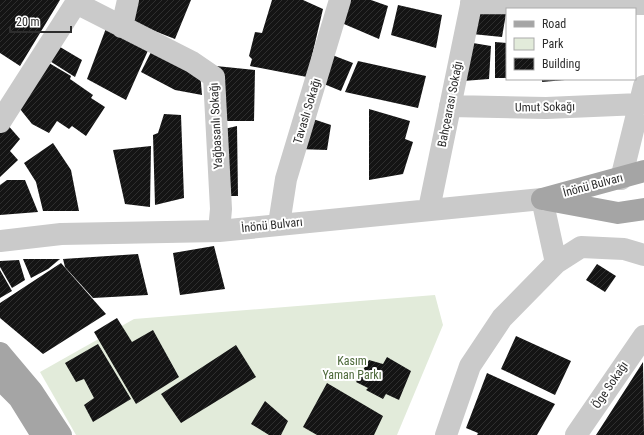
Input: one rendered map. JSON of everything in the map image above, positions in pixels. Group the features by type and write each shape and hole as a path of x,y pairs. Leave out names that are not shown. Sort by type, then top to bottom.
{"main road":[{"name":"İnönü Bulvarı","path":"542,199 621,179 644,171"},
{"name":"İnönü Bulvarı","path":"542,199 618,213 644,209"},
{"path":"0,353 32,390 61,435"},
{"path":"0,379 19,398 42,435"}],"street":[{"path":"122,27 128,0"},
{"name":"Tavaslı Sokağı","path":"279,224 286,179 340,0"},
{"path":"472,2 644,4"},
{"name":"Bahçearası Sokağı","path":"429,209 472,2"},
{"name":"Yağbasanlı Sokağı","path":"0,122 76,3 192,62 214,77 221,209 219,231"},
{"path":"621,179 642,95"},
{"name":"Umut Sokağı","path":"450,106 546,108 642,95"},
{"path":"542,199 556,263"},
{"name":"İnönü Bulvarı","path":"0,241 61,234 219,231 542,199"},
{"path":"446,435 470,366 502,318 556,263 581,247 624,249 644,256"},
{"name":"Öge Sokağı","path":"576,435 643,340"}],"green space":[{"name":"Kasım Yaman Parkı","path":"435,295 443,325 397,435 76,435 40,372 134,319"}],"building":[{"path":"0,0 60,0 20,66 0,53"},
{"path":"134,0 191,0 175,39 129,21"},
{"path":"272,0 303,0 323,9 307,77 250,66 252,59 249,56 255,32 262,33"},
{"path":"343,0 371,0 388,6 379,39 337,21"},
{"path":"398,5 442,15 436,48 391,35"},
{"path":"475,7 507,8 502,37 472,34"},
{"path":"108,23 150,46 126,100 87,79"},
{"path":"467,42 491,46 489,79 463,81"},
{"path":"495,42 506,43 506,78 495,78"},
{"path":"55,44 82,60 75,77 45,58"},
{"path":"153,48 200,72 202,95 175,90 141,72"},
{"path":"327,53 353,63 341,91 319,82"},
{"path":"44,60 71,76 70,79 93,95 91,98 105,107 86,136 72,126 69,129 57,121 49,133 32,124 16,104"},
{"path":"358,61 426,76 418,108 345,92"},
{"path":"216,66 255,70 254,121 219,121"},
{"path":"542,80 565,80 542,82"},
{"path":"369,109 410,121 405,139 413,142 403,174 369,180"},
{"path":"164,114 181,115 184,198 155,205 153,135 158,133"},
{"path":"307,117 331,125 327,150 298,149"},
{"path":"6,123 20,139 10,151 18,160 0,177 0,132"},
{"path":"237,126 238,196 223,196 220,130"},
{"path":"53,143 71,170 79,211 43,211 36,182 24,163"},
{"path":"151,146 150,207 125,204 113,150"},
{"path":"7,180 25,180 38,212 0,215 0,185"},
{"path":"214,246 225,289 180,295 173,253"},
{"path":"138,254 148,295 93,298 65,267 63,259"},
{"path":"23,259 60,259 48,269 31,278"},
{"path":"19,260 25,280 12,288 0,267 0,261"},
{"path":"61,263 106,314 43,354 0,318 0,303"},
{"path":"597,264 616,276 605,292 586,280"},
{"path":"0,270 12,291 0,298"},
{"path":"117,318 132,342 153,330 179,377 136,404 94,332"},
{"path":"516,336 571,361 555,395 501,369"},
{"path":"98,344 131,399 93,422 84,405 94,398 84,379 76,382 65,363"},
{"path":"236,345 256,377 181,423 161,394"},
{"path":"387,357 411,371 399,400 386,394 383,399 366,390 368,388 356,382 369,360 383,364"},
{"path":"643,362 644,435 596,435"},
{"path":"487,373 555,404 537,435 477,435 478,433 466,428"},
{"path":"327,383 383,416 374,435 317,435 303,427"},
{"path":"265,401 288,421 281,435 269,435 251,424"}]}
